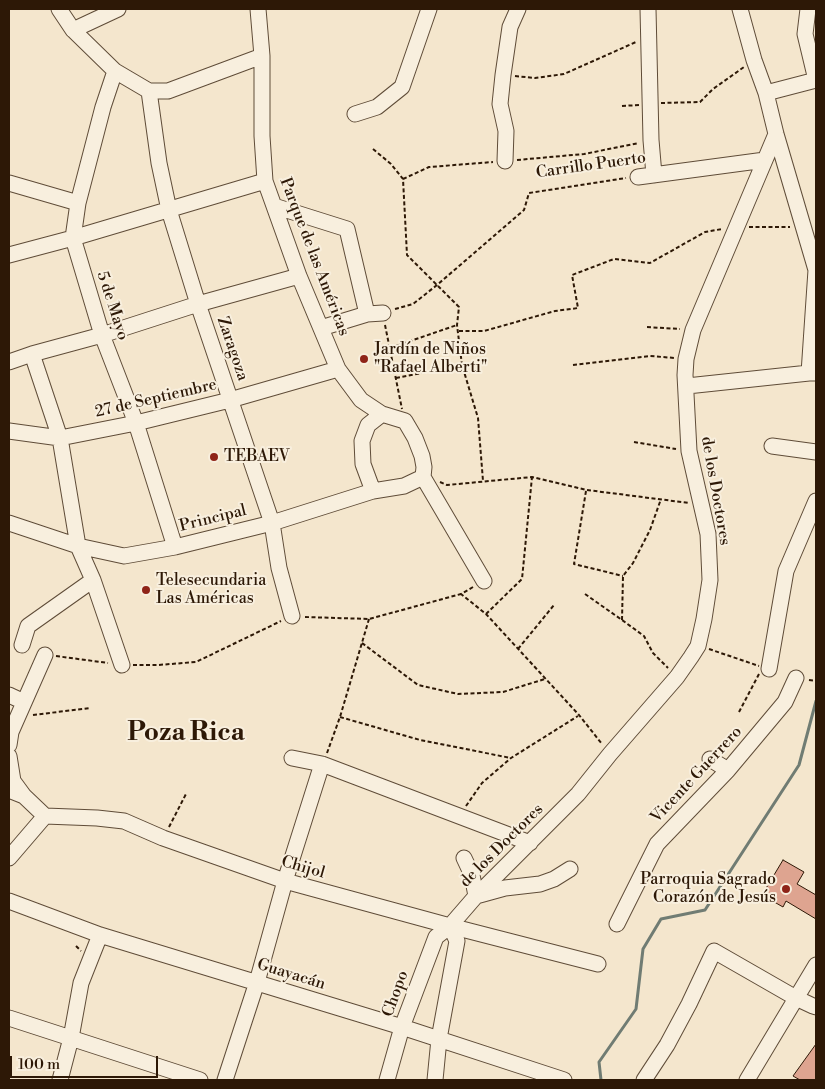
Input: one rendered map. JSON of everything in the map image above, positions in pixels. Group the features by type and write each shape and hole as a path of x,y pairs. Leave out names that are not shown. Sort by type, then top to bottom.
{"street":[{"path":"59,9 73,30 115,71 150,91 168,91 262,56"},
{"path":"73,30 118,9"},
{"name":"Parque de las Américas","path":"258,9 262,56 262,136 265,181 299,276 338,369 361,400 382,414 405,421"},
{"path":"355,114 377,107 402,87 429,9"},
{"path":"505,161 506,131 500,104 510,27 518,9"},
{"path":"648,9 651,140 654,175"},
{"path":"687,386 813,373 816,270 740,9"},
{"path":"766,93 816,80 805,34 808,9"},
{"name":"5 de Mayo","path":"115,71 103,106 78,203 73,238 102,335 136,423 175,546"},
{"name":"Zaragoza","path":"150,91 158,163 169,210 198,304 272,523 279,568 292,616"},
{"name":"de los Doctores","path":"450,926 476,896 578,794 677,677 698,646 710,580 708,534 689,451 685,375 686,359 693,330 776,134"},
{"name":"Carrillo Puerto","path":"638,177 765,160"},
{"path":"9,255 265,181"},
{"path":"9,183 78,203"},
{"path":"274,206 347,229 375,314 321,328"},
{"path":"9,362 198,304 299,276"},
{"path":"32,354 60,438 78,546 93,580 122,665"},
{"name":"27 de Septiembre","path":"9,431 60,438 136,423 230,400 338,369"},
{"path":"373,491 362,464 362,442 368,425 382,414"},
{"path":"405,421 415,438 422,456 423,477 484,581"},
{"path":"772,446 816,452"},
{"name":"Principal","path":"9,523 78,546 124,556 272,523 373,491 404,486 423,477"},
{"path":"766,668 786,571 816,501"},
{"path":"22,645 28,626 93,580"},
{"path":"9,744 11,732 45,655"},
{"name":"Vicente Guerrero","path":"617,924 657,844 728,770 785,702 796,678"},
{"path":"9,695 24,702"},
{"path":"9,756 13,781 24,796 45,816 9,858"},
{"path":"292,758 322,764 530,843"},
{"path":"710,759 728,770"},
{"path":"225,1080 257,982 285,881 322,764"},
{"path":"9,790 24,796"},
{"name":"Chijol","path":"45,816 124,821 163,838 285,881 598,964"},
{"path":"464,858 467,879 476,896 505,888 540,884 554,879 570,869"},
{"name":"Guayacán","path":"9,901 100,935 402,1027 564,1080"},
{"path":"435,1080 438,1039 457,941 450,926"},
{"name":"Chopo","path":"387,1080 402,1027 436,938 450,926"},
{"path":"60,1080 71,1038 80,983 100,935"},
{"path":"644,1080 667,1045 714,951 796,998 816,1007"},
{"path":"747,1080 816,965"},
{"path":"9,1018 200,1080"}],"path":[{"path":"503,75 535,78 564,74 648,36"},
{"path":"622,106 700,102 713,89 754,60"},
{"path":"403,179 429,168 584,154 651,140"},
{"path":"373,150 391,164 403,179 407,255 459,307 458,326 462,365 478,418 483,481"},
{"name":"Carrillo Puerto","path":"375,314 413,304 524,210 529,193 614,179 638,177"},
{"path":"459,331 484,331 555,311 578,308 572,275 614,259 650,264 705,232 736,227 803,226"},
{"path":"375,314 390,348 405,421"},
{"path":"390,348 458,326"},
{"path":"647,327 693,330"},
{"path":"573,365 650,356 686,359"},
{"path":"396,378 462,365"},
{"path":"634,442 689,451"},
{"path":"486,614 522,578 532,476"},
{"path":"423,477 447,485 532,476 586,490 701,505"},
{"path":"586,490 574,564 623,576"},
{"path":"622,620 623,576 633,563 650,530 661,499"},
{"path":"45,655 122,665 196,662 292,616 369,619 461,594 484,581"},
{"path":"461,594 486,614 579,715 610,754"},
{"path":"585,594 644,636 653,653 677,677"},
{"path":"518,650 554,605"},
{"path":"322,764 340,716 369,619"},
{"path":"362,642 418,686 458,694 503,692 545,679"},
{"path":"698,646 766,668 739,712"},
{"path":"18,717 90,708"},
{"path":"459,816 482,783 512,758 579,715"},
{"path":"340,716 420,740 512,758"},
{"path":"163,838 186,794"}],"building":[{"name":"Parroquia Sagrado Corazón de Jesús","path":"783,860 804,872 797,884 816,895 816,919 786,901 783,907 762,895"},
{"path":"816,1044 816,1080 800,1080 793,1076"}],"waterway":[{"path":"601,1080 599,1062 636,1009 643,949 661,919 705,910 799,765 816,701"}],"place":[{"name":"Jardín de Niños \"Rafael Alberti\"","path":"364,359"},
{"name":"TEBAEV","path":"214,457"},
{"name":"Telesecundaria Las Américas","path":"146,590"},
{"name":"Parroquia Sagrado Corazón de Jesús","path":"786,889"}],"district":[{"name":"Poza Rica","path":"186,734"}]}
